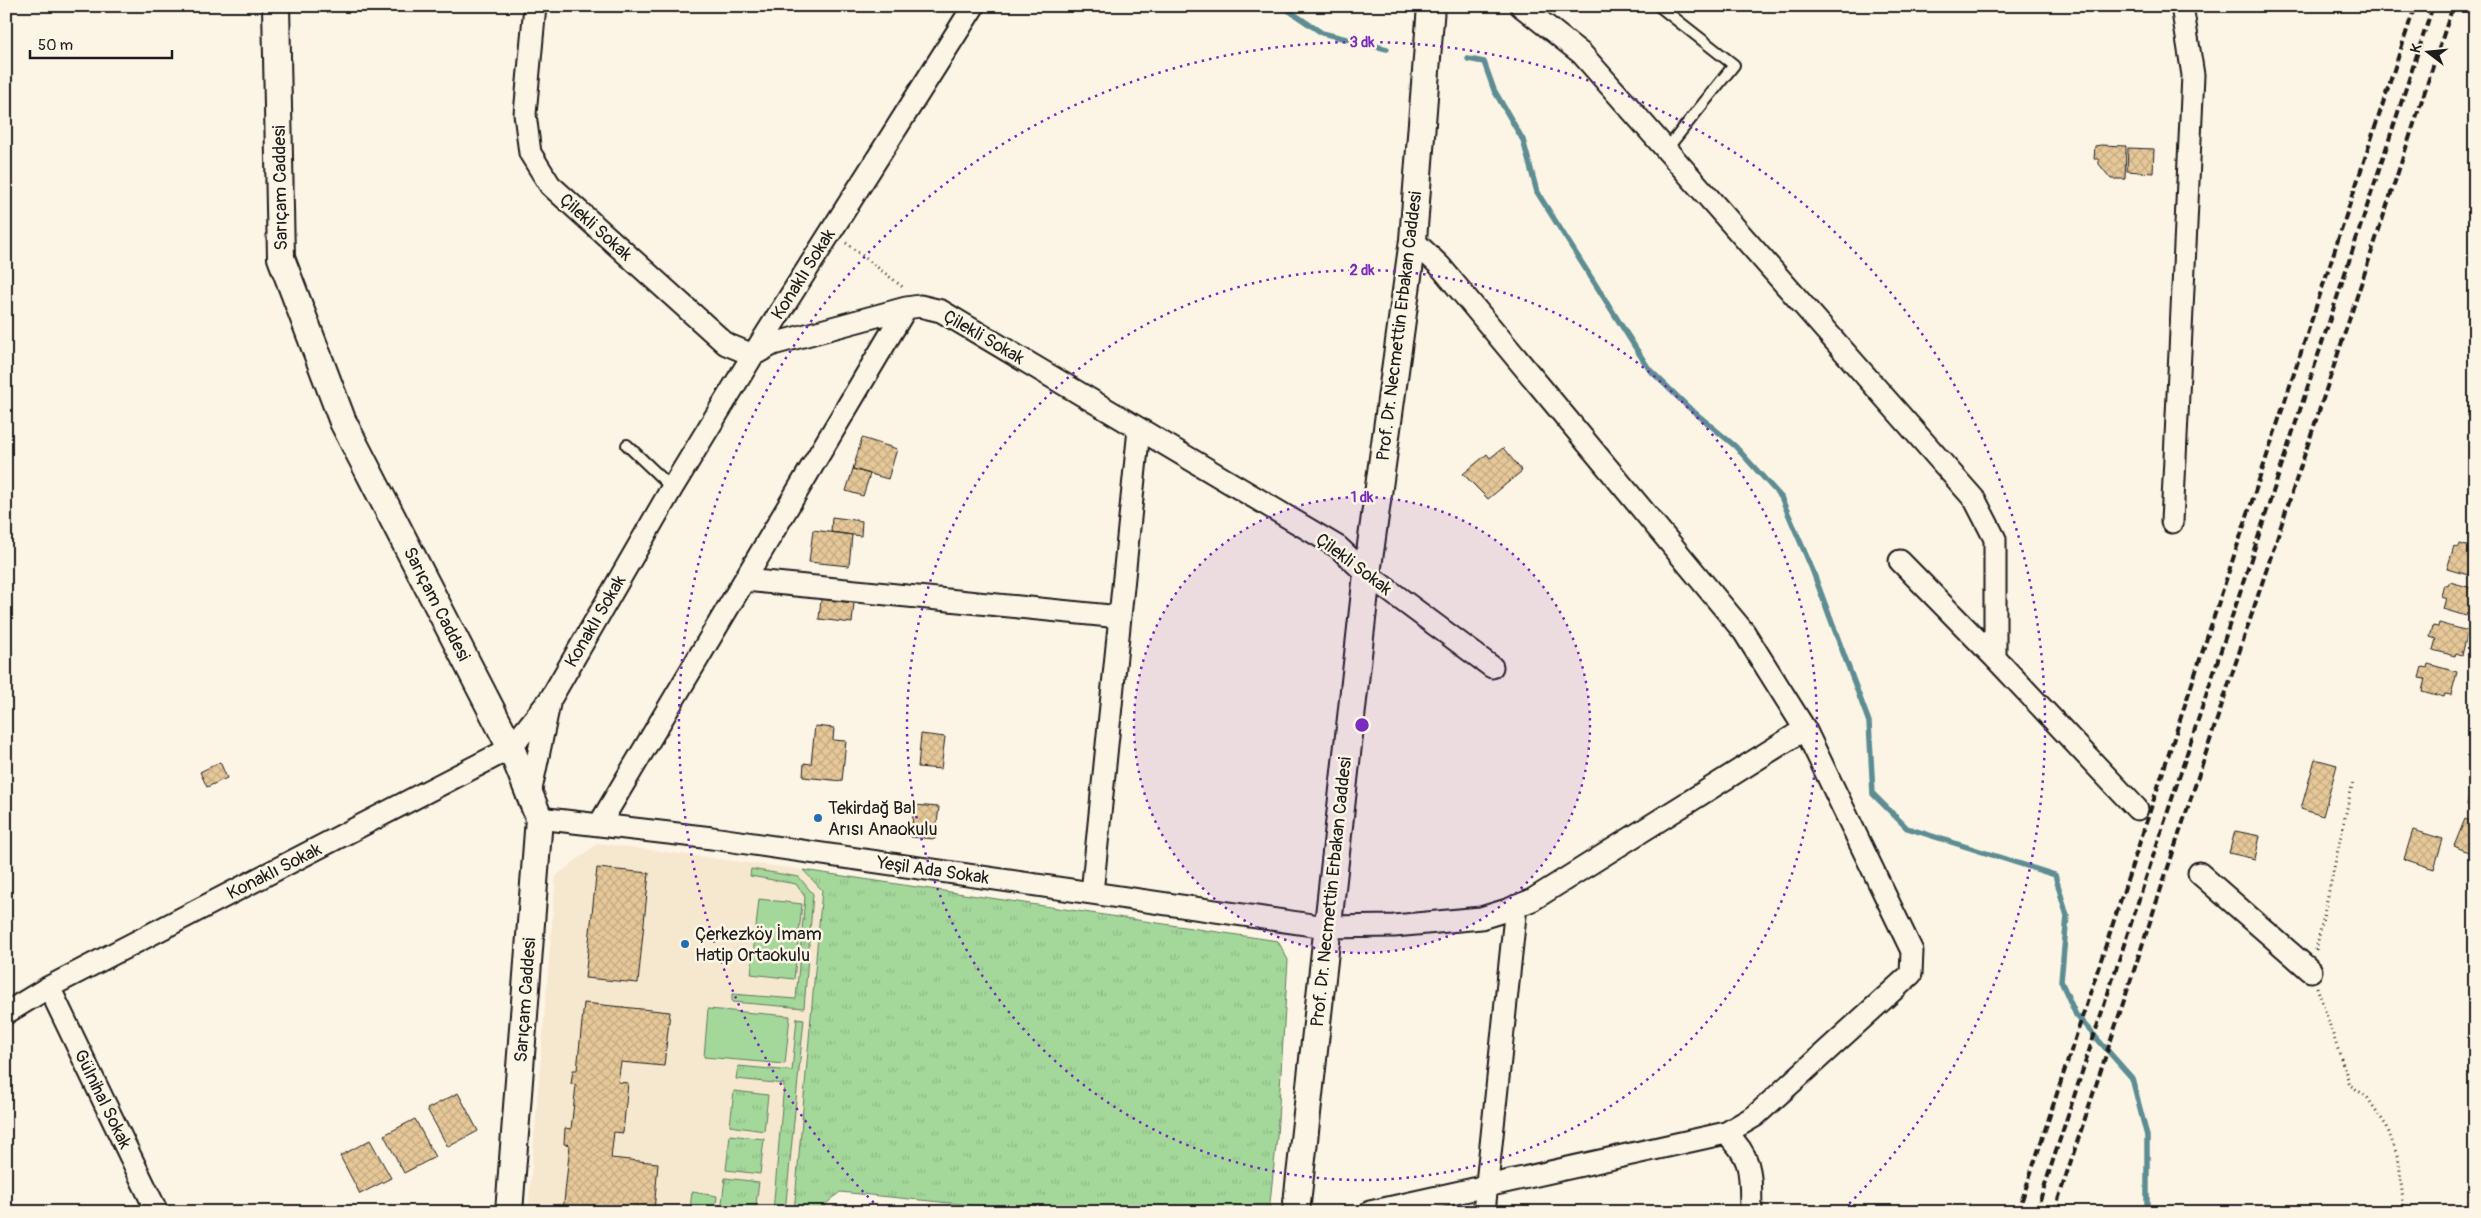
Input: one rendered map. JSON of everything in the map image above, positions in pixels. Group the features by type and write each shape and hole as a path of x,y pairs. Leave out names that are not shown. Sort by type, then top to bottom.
{"street":[{"name":"Sarıçam Caddesi","path":"276,6 281,258 343,422 512,748 534,806 509,1212"},
{"name":"Çilekli Sokak","path":"534,6 525,114 530,153 550,185 726,344 752,355"},
{"name":"Konaklı Sokak","path":"6,1013 49,987 512,748 551,698 672,488 752,355 972,7 970,6"},
{"name":"Prof. Dr. Necmettin Erbakan Caddesi","path":"1296,1212 1326,927 1367,574 1413,240 1431,6"},
{"path":"1520,6 1582,54 1975,500 1995,539 1996,658"},
{"path":"2172,522 2193,75 2182,6"},
{"path":"1370,1212 1726,1133 1754,1116 1911,974 1912,951 1805,729 1744,632 1440,266 1413,240"},
{"name":"Çilekli Sokak","path":"913,307 941,311 1338,547 1367,574 1492,667"},
{"path":"752,355 773,344 913,307"},
{"path":"599,825 745,580 913,307"},
{"path":"1092,893 1139,429"},
{"path":"1900,561 1996,658 2137,809"},
{"path":"745,580 1120,617"},
{"path":"534,806 551,698"},
{"name":"Yeşil Ada Sokak","path":"534,806 599,825 712,838 1326,927 1394,926 1481,918 1532,900 1805,729"},
{"path":"2199,873 2311,971"},
{"path":"1484,1212 1516,906"},
{"name":"Gülnihal Sokak","path":"49,987 157,1212"},
{"path":"1726,1133 1742,1148 1749,1168 1751,1212"}],"lane":[{"path":"1659,6 1734,65 1666,150"},
{"path":"627,445 672,488"}],"path":[{"path":"829,231 912,294 913,307"},
{"path":"2353,781 2311,971 2350,1085 2367,1098 2387,1127 2399,1161 2404,1212"}],"shaded area":[{"path":"598,843 803,870 822,890 794,1212 528,1212 556,876"}],"green space":[{"path":"751,869 799,877 813,894 804,1008 732,1002 732,994 796,999 805,897 796,884 750,876"},
{"path":"803,870 1278,941 1288,960 1277,1136 1269,1212 1040,1212 840,1192 826,1204 825,1212 794,1212 822,890"},
{"path":"759,899 802,904 794,979 751,974"},
{"path":"708,1009 790,1016 785,1064 704,1057"},
{"path":"797,1018 804,1019 785,1212 773,1212 784,1084 736,1079 738,1066 792,1071"},
{"path":"734,1091 768,1095 764,1131 730,1126"},
{"path":"730,1135 764,1139 760,1174 726,1170"},
{"path":"725,1178 759,1182 755,1212 721,1212"},
{"path":"692,1192 717,1196 715,1212 690,1209"}],"building":[{"path":"2095,146 2126,146 2125,179 2111,179 2099,164 2099,159 2094,159"},
{"path":"2128,148 2154,149 2153,173 2127,171"},
{"path":"862,438 897,449 888,479 853,469"},
{"path":"1503,448 1522,471 1488,499 1463,474 1487,454 1490,458"},
{"path":"853,469 870,474 863,496 846,491"},
{"path":"832,517 862,521 861,536 831,532"},
{"path":"813,530 852,535 849,566 809,562"},
{"path":"2459,544 2475,548 2475,577 2447,569 2454,546 2458,548"},
{"path":"2450,582 2475,589 2472,614 2467,612 2466,616 2443,609 2446,598 2441,596 2444,585 2448,586"},
{"path":"821,599 854,603 852,623 819,619"},
{"path":"2439,623 2468,631 2462,655 2456,653 2455,656 2433,650 2436,639 2430,637 2433,626 2438,627"},
{"path":"2428,664 2457,672 2451,695 2445,694 2444,697 2422,691 2425,679 2419,678 2422,667 2427,668"},
{"path":"815,726 834,728 833,740 846,741 842,781 803,777 804,763 811,764"},
{"path":"921,734 945,737 941,769 918,767"},
{"path":"2315,759 2337,765 2323,816 2301,809"},
{"path":"220,762 227,778 207,787 200,772"},
{"path":"2475,774 2475,807 2467,805"},
{"path":"914,805 939,807 935,839 911,837"},
{"path":"2465,819 2475,824 2475,855 2454,846"},
{"path":"2413,830 2443,839 2434,869 2404,859"},
{"path":"2235,831 2260,836 2255,859 2229,853"},
{"path":"597,868 649,873 638,983 585,978"},
{"path":"584,1003 670,1012 664,1066 621,1062 618,1082 628,1083 623,1133 614,1132 611,1158 658,1163 654,1212 563,1212 570,1145 564,1144 565,1128 571,1129 576,1085 571,1084 573,1070 577,1070"},
{"path":"458,1093 478,1131 448,1147 427,1109"},
{"path":"415,1119 435,1157 404,1173 384,1135"},
{"path":"370,1140 391,1178 360,1194 340,1156"}],"waterway":[{"path":"1282,6 1322,33 1387,49"},
{"path":"1468,59 1484,62 1494,90 1523,140 1537,192 1649,369 1687,406 1735,446 1781,497 1812,569 1869,722 1873,794 1907,828 2055,875 2067,916 2061,981 2076,1015 2132,1078 2147,1136 2147,1212"}],"railway":[{"path":"2018,1212 2415,6"},
{"path":"2036,1212 2433,6"},
{"path":"2054,1212 2453,6"}],"place":[{"name":"Tekirdağ Bal Arısı Anaokulu","path":"818,818"},
{"name":"Çerkezköy İmam Hatip Ortaokulu","path":"685,944"}]}
